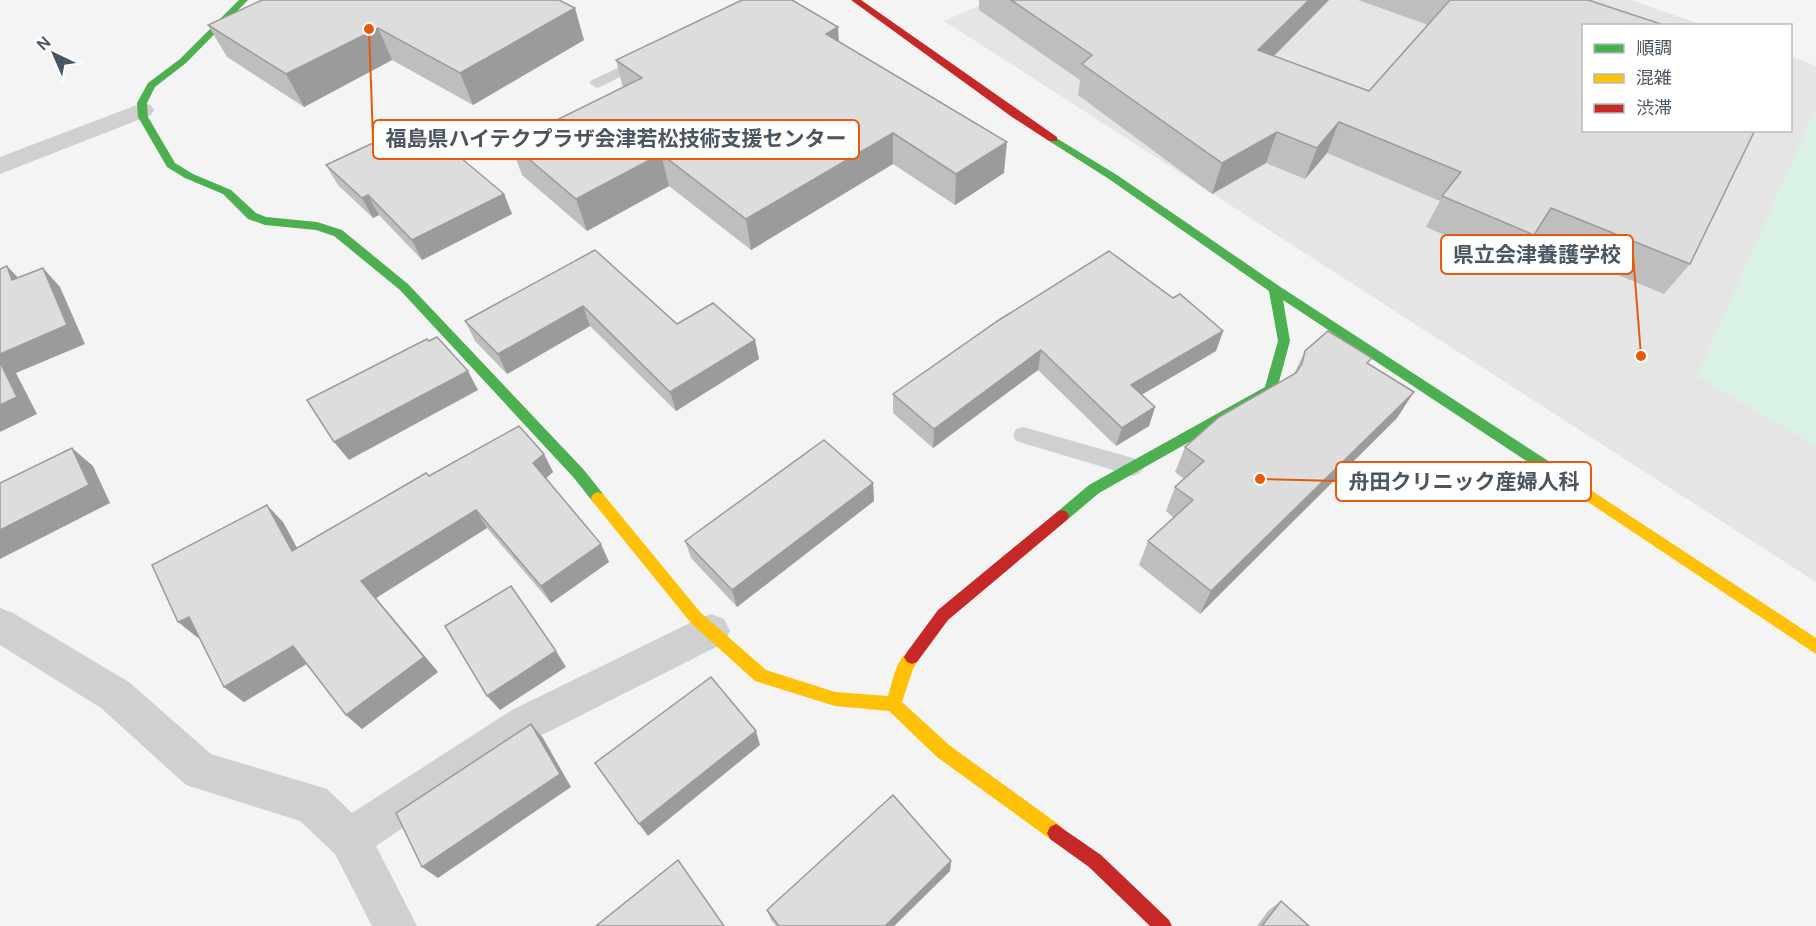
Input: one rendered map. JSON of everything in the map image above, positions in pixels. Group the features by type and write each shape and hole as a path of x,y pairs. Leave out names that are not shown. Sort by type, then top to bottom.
{"street":[{"path":"244,0 183,61 151,85 142,103 143,117 171,165 189,176 227,192 252,216 266,221 317,226 338,233 404,287 579,474 696,618 761,676 836,699 893,704 943,751 1095,861 1163,926"},
{"path":"855,0 1016,115 1113,177 1275,290 1514,445 1816,647"},
{"path":"0,166 142,110"},
{"path":"893,704 906,665 943,615 1094,489 1271,390 1284,341 1275,290"},
{"path":"0,625 115,695 200,771 312,804 350,839 395,926"},
{"path":"350,839 526,723 711,631"}],"lane":[{"path":"597,83 659,52"},
{"path":"1023,435 1133,467"}],"shaded area":[{"path":"992,0 1631,0 1700,24 1582,24 1582,132 1792,132 1792,56 1816,66 1816,582 944,21"}],"green space":[{"path":"1814,112 1816,112 1816,446 1697,376"}],"building":[{"path":"262,0 559,0 575,8 460,73 378,28 286,74 208,25"},
{"path":"742,0 792,0 838,27 826,34 1007,142 956,174 893,133 746,219 661,154 576,199 510,143 642,78 616,60"},
{"path":"1011,0 1309,0 1258,50 1369,91 1450,0 1588,0 1661,24 1582,24 1582,132 1754,132 1690,264 1551,208 1534,235 1442,196 1461,172 1339,122 1317,148 1277,132 1222,163 1082,64 1092,55"},
{"path":"418,122 504,194 412,240 368,195 362,198 326,165"},
{"path":"595,250 677,324 713,303 755,340 670,392 583,306 498,354 465,321"},
{"path":"1109,251 1173,298 1180,294 1223,331 1131,385 1155,407 1122,428 1041,350 934,429 893,394 999,320"},
{"path":"7,266 12,280 43,268 67,325 0,354 0,269"},
{"path":"1328,331 1372,358 1367,363 1414,392 1211,591 1148,541 1193,500 1175,487 1204,461 1185,447 1219,417 1296,373 1302,364 1305,351"},
{"path":"437,337 468,371 334,442 307,400 427,339 429,341"},
{"path":"0,362 17,397 0,405"},
{"path":"519,426 544,454 533,463 601,544 541,586 476,510 361,581 424,657 346,715 293,646 224,687 189,617 178,622 152,565 267,505 292,551 426,473 429,476"},
{"path":"824,440 873,483 732,590 685,541"},
{"path":"72,448 89,485 0,530 0,483"},
{"path":"511,586 556,651 487,696 445,626"},
{"path":"711,677 756,731 639,824 595,763"},
{"path":"531,724 560,774 422,867 396,813"},
{"path":"893,795 951,861 885,926 779,926 767,910"},
{"path":"678,860 724,926 596,926"},
{"path":"1281,901 1309,926 1262,926"}],"traffic: fast":[{"path":"244,0 183,61 151,85 142,103 143,117 171,165 189,176 227,192 252,216 265,221 317,226 338,233 404,287 579,474 598,498"},
{"path":"1053,139 1113,177 1275,289 1551,470"},
{"path":"1062,516 1094,489 1271,390 1284,341 1275,289"}],"traffic: slow":[{"path":"1551,470 1816,647"},
{"path":"598,498 696,618 761,676 835,699 893,704"},
{"path":"912,657 906,665 893,704 943,751 1056,833"}],"traffic: jam":[{"path":"855,0 1053,139"},
{"path":"912,657 943,615 1062,516"},
{"path":"1056,833 1095,861 1163,926"}],"place":[{"name":"福島県ハイテクプラザ会津若松技術支援センター","path":"369,29"},
{"name":"県立会津養護学校","path":"1641,356"},
{"name":"舟田クリニック産婦人科","path":"1260,479"}]}
